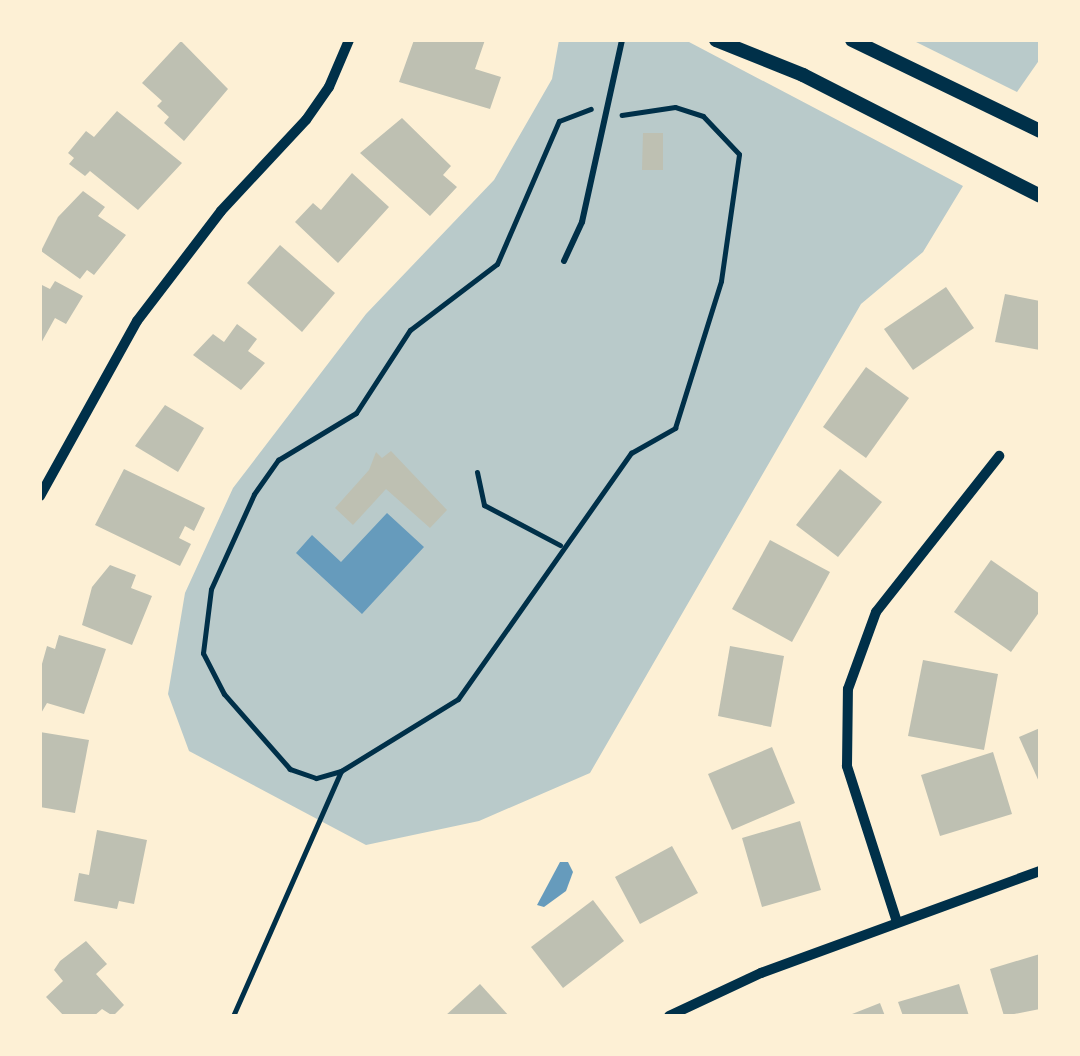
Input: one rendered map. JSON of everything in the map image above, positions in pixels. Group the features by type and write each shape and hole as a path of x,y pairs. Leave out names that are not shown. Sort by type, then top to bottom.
{"street":[{"path":"40,496 137,321 221,212 306,120 329,87 348,40"},
{"path":"716,40 803,75 1040,196"},
{"path":"852,40 1040,131"},
{"path":"897,922 846,766 848,689 876,612 999,456"},
{"path":"670,1016 897,922 1040,872"}],"lane":[{"path":"564,261 582,222 622,40"}],"path":[{"path":"584,108 559,121 497,264 410,330 356,413 278,460 254,494 211,589 203,653 224,694 290,769 316,778 341,771 458,699 560,545 631,453 675,428 721,281 740,174 739,154 703,116 676,107 639,117 616,114"},
{"path":"477,472 484,504 560,545"},
{"path":"233,1016 341,771"}],"shaded area":[{"path":"559,40 689,42 963,186 923,252 861,304 590,773 479,821 366,845 189,751 168,694 185,593 233,488 366,314 494,180 552,79"},
{"path":"912,40 1040,40 1040,59 1017,92"}],"water":[{"path":"387,513 424,547 362,614 296,553 312,535 341,562"},
{"path":"560,862 568,862 573,872 566,891 544,907 537,905"}],"building":[{"path":"414,40 485,40 475,69 501,77 490,109 399,82"},
{"path":"181,41 228,89 184,141 164,123 169,117 157,106 162,101 142,83"},
{"path":"117,111 182,163 138,210 90,171 85,176 69,164 74,158 68,153 86,131 94,137"},
{"path":"402,118 451,166 443,175 457,187 430,216 360,153"},
{"path":"643,133 663,133 663,170 642,170"},
{"path":"352,173 389,207 338,263 295,222 313,203 321,210"},
{"path":"83,191 105,207 98,216 126,235 94,275 87,270 80,279 41,251 58,217"},
{"path":"280,245 335,293 302,332 247,283"},
{"path":"55,281 83,296 66,324 55,318 40,345 40,284 50,289"},
{"path":"946,287 974,328 913,370 884,329"},
{"path":"1005,294 1040,301 1040,350 995,342"},
{"path":"237,324 257,339 248,351 265,363 241,390 193,355 213,334 224,342"},
{"path":"866,367 909,398 866,458 823,427"},
{"path":"165,405 204,428 178,472 135,446"},
{"path":"391,451 447,510 430,528 386,489 353,525 335,508 369,470 376,452 382,458"},
{"path":"124,469 205,508 194,531 185,526 179,538 191,544 180,566 95,525"},
{"path":"840,469 882,502 838,557 796,525"},
{"path":"770,540 830,572 792,642 732,609"},
{"path":"991,560 1040,594 1040,611 1011,652 954,612"},
{"path":"110,565 136,575 131,588 152,596 132,645 82,625 92,587"},
{"path":"59,635 106,649 84,714 47,703 40,715 40,671 47,646 55,649"},
{"path":"730,646 784,656 771,727 718,716"},
{"path":"923,660 998,674 984,750 908,736"},
{"path":"1040,728 1040,784 1019,737"},
{"path":"40,732 89,740 75,813 40,807"},
{"path":"772,747 795,803 732,830 708,774"},
{"path":"993,752 1012,814 940,836 921,775"},
{"path":"800,821 821,890 762,907 742,838"},
{"path":"97,830 147,840 134,904 119,901 117,909 74,901 79,873 89,875"},
{"path":"672,846 698,893 640,924 615,877"},
{"path":"593,900 624,941 563,988 531,947"},
{"path":"86,941 107,964 96,974 124,1005 113,1016 102,1009 94,1016 64,1016 46,997 63,981 54,970 60,961"},
{"path":"1040,954 1040,1009 1004,1016 990,969"},
{"path":"480,984 509,1016 445,1016"},
{"path":"959,984 969,1016 903,1016 898,1002"},
{"path":"880,1003 885,1016 847,1016"}]}
